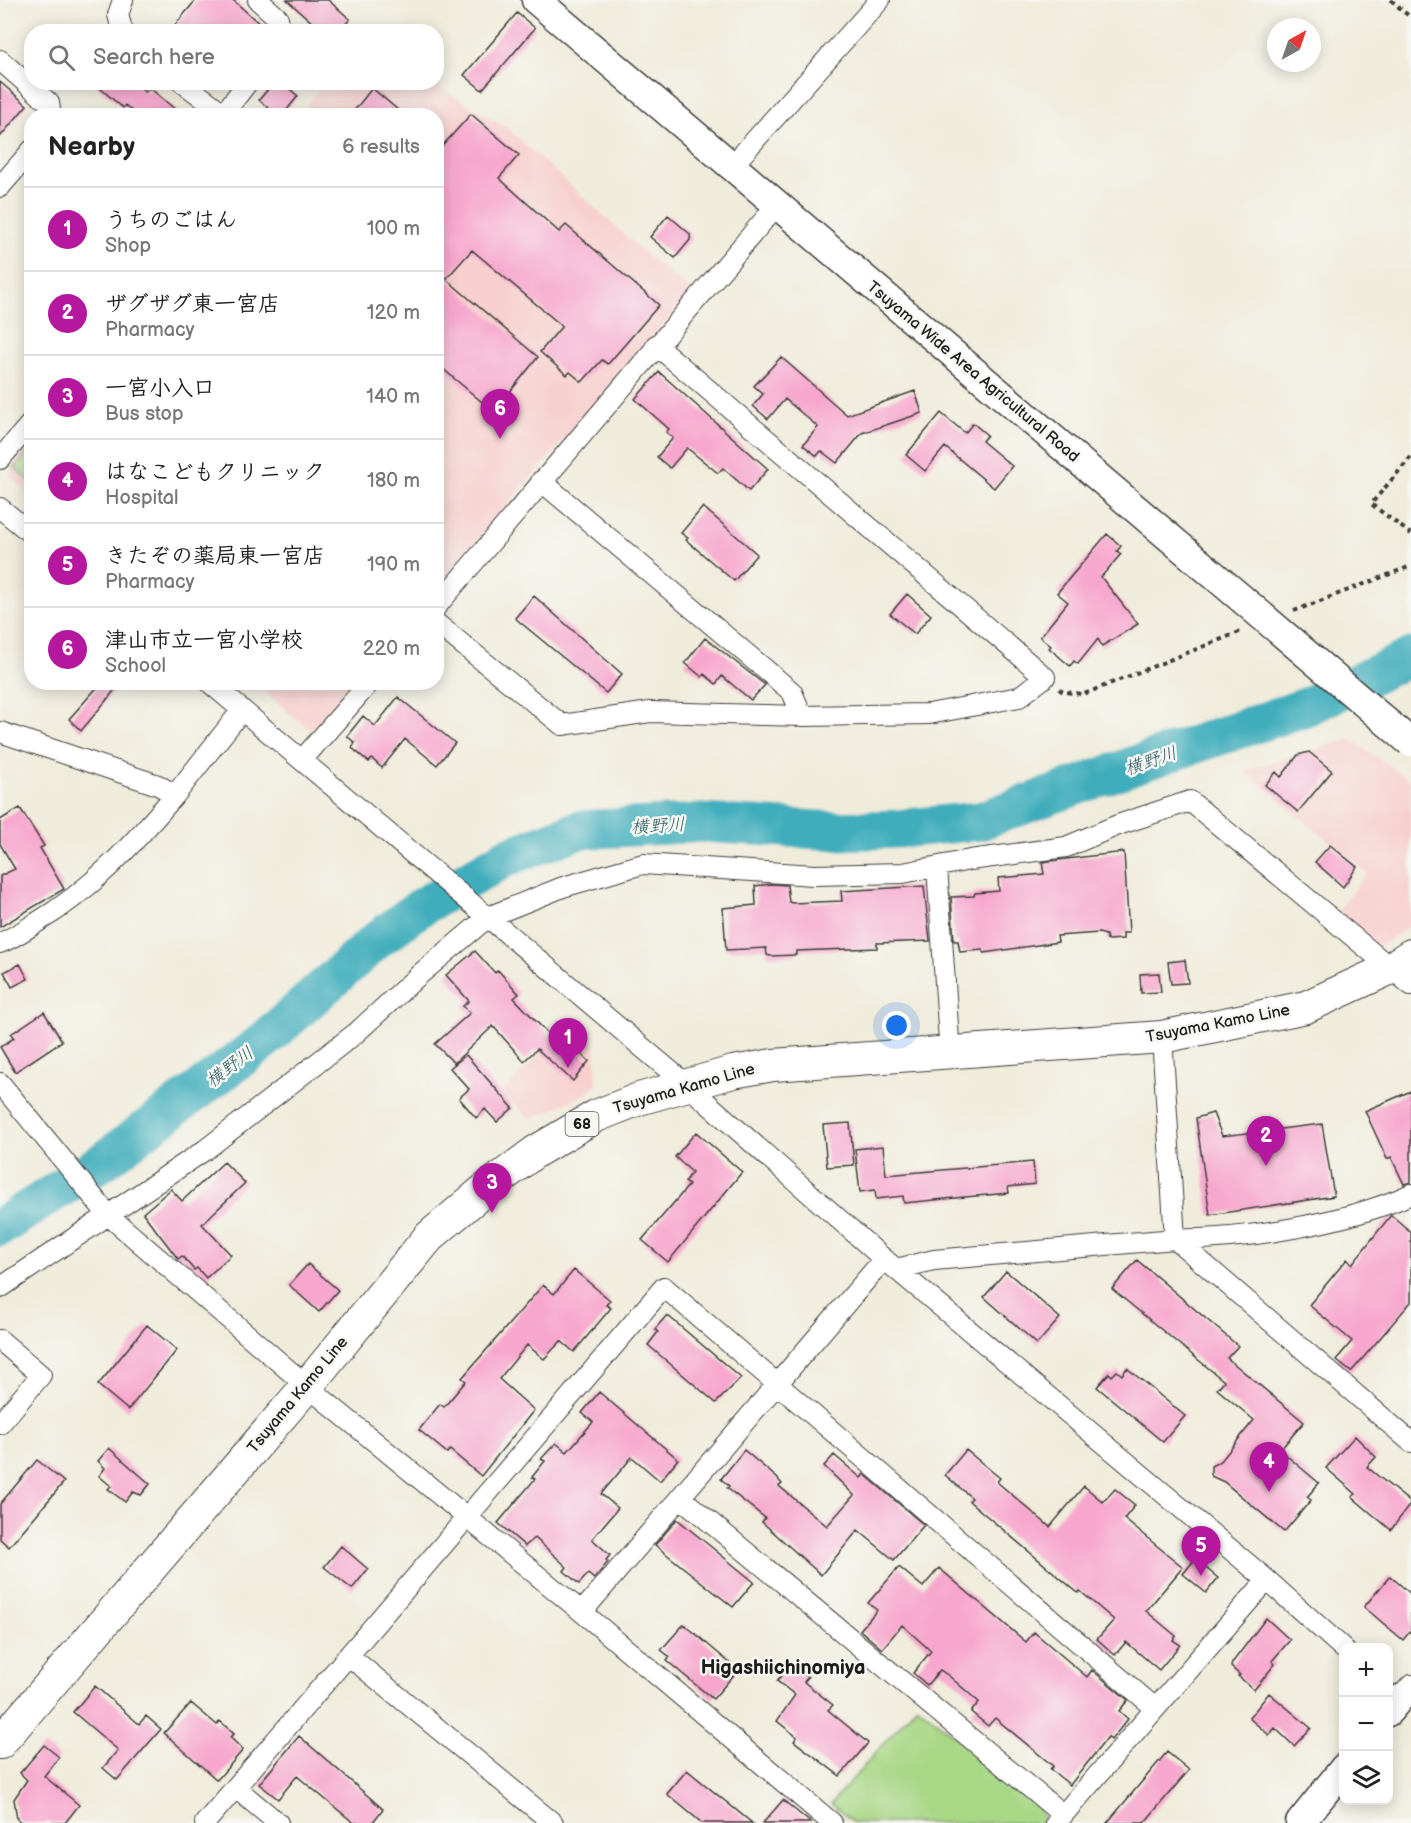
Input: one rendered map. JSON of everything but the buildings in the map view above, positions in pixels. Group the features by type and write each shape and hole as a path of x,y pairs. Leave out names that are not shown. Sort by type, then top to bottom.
{"main road":[{"name":"Tsuyama Kamo Line","path":"0,1743 307,1386 429,1237 483,1191 535,1152 596,1116 639,1099 733,1072 773,1065 1162,1037 1306,1007 1404,969"}],"street":[{"path":"121,24 118,15 123,0"},
{"path":"258,0 278,18 279,24"},
{"name":"Tsuyama Wide Area Agricultural Road","path":"536,0 730,167 1411,742"},
{"path":"730,167 880,0"},
{"path":"0,60 24,81"},
{"path":"34,90 49,103 50,108"},
{"path":"193,90 218,108"},
{"path":"230,108 242,90"},
{"path":"0,187 24,159"},
{"path":"444,597 776,206"},
{"path":"444,629 562,725 650,712 802,716 929,714 1019,697 1045,677 656,345"},
{"path":"0,459 24,431"},
{"path":"541,481 792,692 802,716"},
{"path":"0,508 24,528"},
{"path":"218,690 688,1086 890,1264 1267,1580 1339,1645"},
{"path":"302,760 363,690"},
{"path":"0,943 59,910 86,890 127,851 175,795 242,710"},
{"path":"0,732 158,785 175,795"},
{"path":"0,1288 102,1209 205,1150 356,1032 418,975 488,917 563,887 643,864 814,875 903,873 1066,848 1118,825 1190,801 1404,969"},
{"path":"937,867 950,1054"},
{"path":"1162,1037 1174,1239 1411,1442"},
{"path":"0,1083 102,1209 307,1386 582,1612 832,1823"},
{"path":"582,1612 777,1382 890,1264 1262,1232 1329,1220 1406,1202"},
{"path":"205,1823 664,1287 1155,1708"},
{"path":"0,1340 41,1376 0,1424"},
{"path":"681,1498 1060,1819 1267,1580"},
{"path":"349,1656 553,1823"},
{"path":"1300,1823 1339,1774"},
{"path":"236,1788 278,1823"}],"path":[{"path":"1391,0 1411,18"},
{"path":"1411,458 1371,504 1411,534"},
{"path":"1291,613 1411,566"},
{"path":"1045,677 1063,692 1084,694 1247,630"}],"shaded area":[{"path":"318,90 444,90 507,128 650,258 692,291 444,579 444,108 306,108"},
{"path":"24,449 24,489 10,477 12,464"},
{"path":"262,690 348,690 314,729 307,728"},
{"path":"1350,739 1411,781 1411,925 1379,947 1336,913 1367,873 1244,771"},
{"path":"570,1022 595,1043 597,1083 587,1094 530,1119 502,1093"}],"green space":[{"path":"24,457 24,476 15,468"},
{"path":"917,1705 1039,1806 1044,1823 854,1823 831,1804"}],"waterway":[{"name":"横野川","path":"0,1227 102,1162 259,1045 377,940 421,907 507,857 579,830 702,823 838,831 897,829 980,821 1143,762 1306,707 1411,657"}],"place":[{"name":"津山市立一宮小学校","path":"500,439"},
{"name":"うちのごはん","path":"568,1068"},
{"name":"ザグザグ東一宮店","path":"1266,1166"},
{"name":"一宮小入口","path":"492,1213"},
{"name":"はなこどもクリニック","path":"1269,1492"},
{"name":"きたぞの薬局東一宮店","path":"1201,1576"}],"district":[{"name":"Higashiichinomiya","path":"783,1668"}]}
